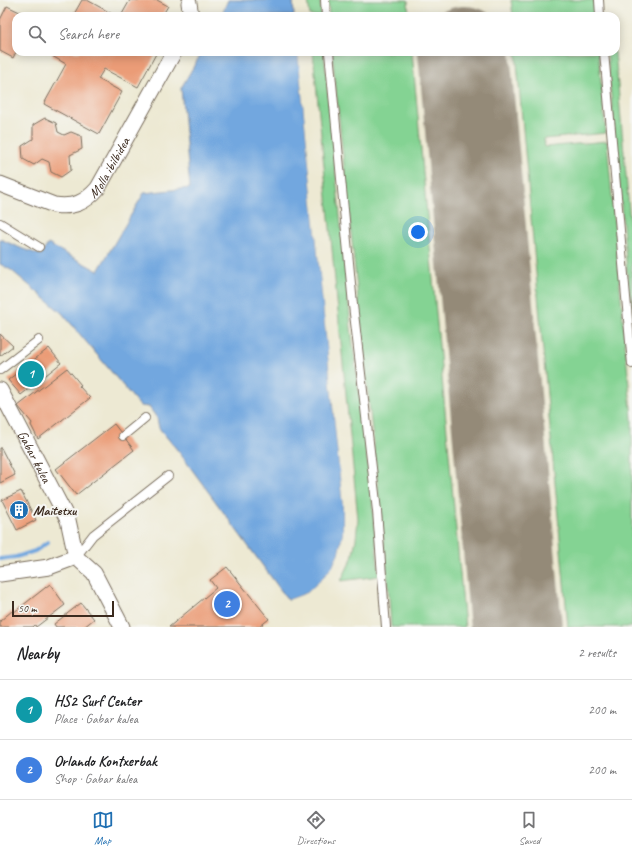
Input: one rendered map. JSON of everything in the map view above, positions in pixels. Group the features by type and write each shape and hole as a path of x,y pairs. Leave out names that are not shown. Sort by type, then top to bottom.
{"street":[{"name":"Molla ibilbidea","path":"0,184 62,206 78,204 93,195 172,56"},
{"name":"Gabar kalea","path":"0,390 68,520 76,557"},
{"path":"1,574 49,567 76,557 94,573 122,627"}],"lane":[{"path":"325,0 326,12"},
{"path":"599,0 600,12"},
{"path":"329,56 352,297 377,511 386,627"},
{"path":"604,56 632,364"},
{"path":"0,223 39,247"},
{"path":"0,370 39,340"},
{"path":"122,436 145,418"},
{"path":"76,557 93,535 168,476"}],"green space":[{"path":"308,0 320,0 321,12 310,12"},
{"path":"328,0 408,0 409,12 329,12"},
{"path":"511,0 594,0 595,12 512,12"},
{"path":"313,56 324,56 351,328 372,498 379,576 341,581 352,558 358,519"},
{"path":"332,56 412,56 465,627 391,627 388,582"},
{"path":"516,56 598,56 606,133 544,139 545,147 607,141 632,420 632,627 568,627"},
{"path":"607,56 615,56 632,243 632,325"}],"water":[{"path":"228,0 293,0 294,12 223,12"},
{"path":"200,56 298,56 343,507 343,533 339,552 333,566 307,593 288,600 179,452 159,428 157,418 149,407 140,406 62,313 11,270 0,264 0,239 41,255 48,244 98,271 144,193 190,188 181,88"}],"pier":[{"path":"298,56 300,56 345,507 345,533 335,566 323,581 308,595 288,602 288,600 307,593 333,566 339,552 343,533 343,507"}],"building":[{"path":"82,0 87,0 109,12 75,12"},
{"path":"130,0 157,0 168,6 164,12 123,12"},
{"path":"7,6 20,12 12,12 13,58 0,51 0,20"},
{"path":"52,56 155,56 138,87 104,69 98,79 122,92 99,134 44,104 66,64"},
{"path":"45,118 56,123 58,132 64,135 71,132 81,136 82,149 70,155 71,170 61,177 51,172 49,162 42,159 34,165 23,159 22,146 33,139 33,125"},
{"path":"0,334 13,346 0,356"},
{"path":"49,348 61,363 21,395 8,380"},
{"path":"67,368 81,385 79,386 90,398 38,439 31,425 32,423 18,406"},
{"path":"114,424 134,450 76,495 56,469"},
{"path":"0,448 15,475 0,483"},
{"name":"Maitetxu","path":"21,491 36,520 17,530 2,500"},
{"path":"227,567 269,619 259,627 169,627 216,588 210,580"},
{"path":"50,584 65,605 36,627 35,625 33,627 0,627 0,621 12,611 13,613"},
{"path":"81,603 94,619 84,627 56,627 54,624"}],"waterway":[{"path":"0,559 16,557 35,551 48,542"}],"runway":[{"path":"464,56 516,627"}],"place":[{"name":"HS2 Surf Center","path":"31,374"},
{"name":"Maitetxu","path":"19,510"},
{"name":"Orlando Kontxerbak","path":"227,604"}]}
